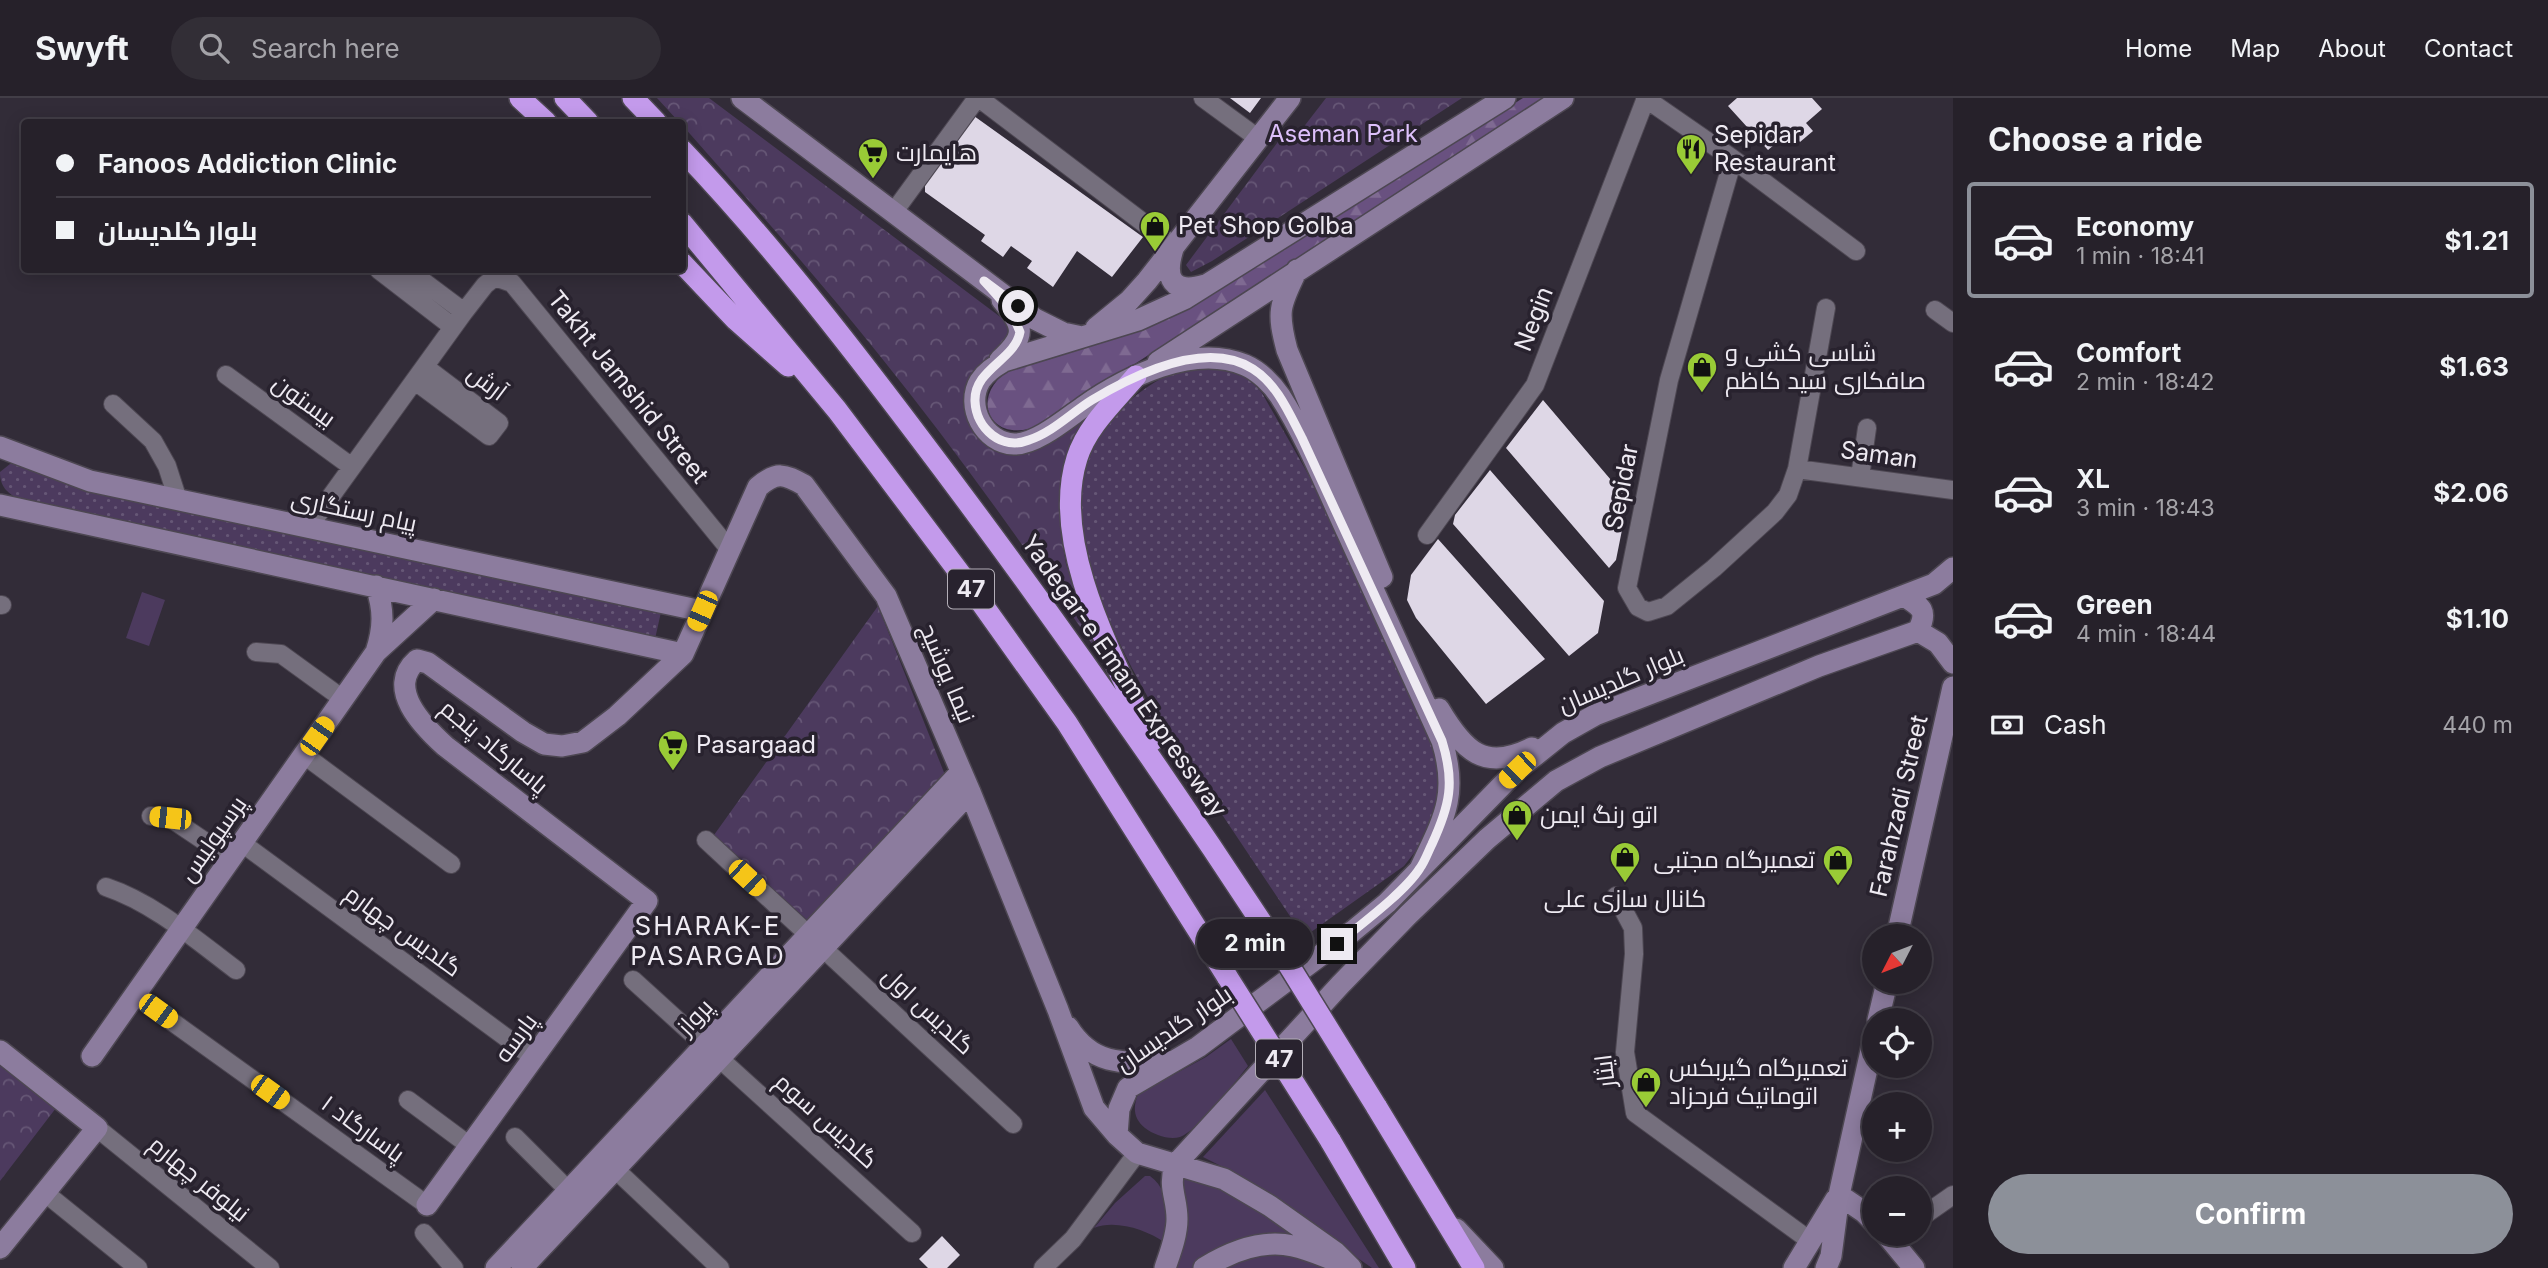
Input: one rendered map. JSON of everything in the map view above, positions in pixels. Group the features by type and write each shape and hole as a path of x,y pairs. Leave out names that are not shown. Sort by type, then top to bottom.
{"highway":[{"path":"520,98 543,119"},
{"path":"565,98 585,119"},
{"path":"633,98 653,119"},
{"name":"Yadegar-e Emam Expressway","path":"686,154 720,190 872,375 1003,549 1171,785 1275,943 1474,1268"},
{"name":"47","path":"686,228 838,410 965,580 1066,723 1330,1140 1405,1268"},
{"path":"686,267 736,320 838,410"},
{"path":"1136,376 1087,437 1077,457 1072,479 1070,527 1080,568 1101,629 1171,785"}],"street":[{"path":"742,98 1049,327 1083,337 1129,301 1290,98"},
{"path":"893,213 978,98 1174,246"},
{"path":"1203,98 1259,139"},
{"path":"990,369 1004,361 1138,320 1166,308 1210,284 1505,98"},
{"path":"984,281 1010,311 1020,332 1015,347 979,382 974,398 976,415 991,435 998,440 1014,444 1053,429 1091,401 1136,376 1563,98"},
{"path":"1645,98 1733,159 1856,251"},
{"name":"Negin","path":"1427,535 1535,385 1645,98"},
{"name":"Sepidar","path":"1733,159 1669,380 1627,588 1638,607 1647,612 1667,606 1714,568 1775,512 1788,495 1797,469 1826,307"},
{"path":"1174,246 1168,266 1168,276 1173,282 1178,286 1192,288 1210,284"},
{"path":"1297,270 1280,308 1279,320 1287,350 1428,688 1450,728 1475,753 1494,760 1516,757 1563,733"},
{"path":"383,273 453,327"},
{"path":"412,273 464,312"},
{"name":"Takht Jamshid Street","path":"308,528 464,312 485,285 495,277 512,283 730,550"},
{"path":"1936,310 1953,323"},
{"path":"1136,376 1202,357 1222,358 1254,370 1280,396 1333,503 1442,741 1450,765 1450,785 1444,816 1420,869"},
{"name":"بیستون","path":"226,375 352,467"},
{"path":"113,404 153,441 167,466 178,500"},
{"path":"1860,477 1867,428"},
{"name":"پیام رستگاری","path":"0,447 90,481 702,611"},
{"path":"0,463 22,455"},
{"name":"Saman","path":"1797,469 1953,490"},
{"name":"نیما یوشیج","path":"730,550 758,487 771,476 787,476 804,485 886,596 970,792 1058,1010"},
{"path":"4,504 682,654 730,550"},
{"name":"بلوار گلدیسان","path":"1117,1135 1119,1109 1128,1088 1198,1047 1321,956 1387,903 1517,770 1563,733 1595,715 1904,596 1934,583 1953,568"},
{"name":"پرسپولیس","path":"376,586 383,608 383,631 376,652"},
{"path":"1165,1268 1176,1228 1171,1188 1175,1165 1238,1099 1339,985 1487,839 1556,781 1600,757 1819,666 1917,631 1924,619 1923,612 1917,604 1904,596"},
{"name":"پرسپولیس","path":"92,1056 376,652 434,598"},
{"path":"1917,631 1938,643 1953,663"},
{"path":"256,652 281,654 343,699"},
{"name":"پاسارگاد پنجم","path":"647,901 445,746 424,727 410,705 404,683 407,669 416,660 428,663 523,733 544,744 562,746 583,742 617,716 682,654"},
{"name":"Farahzadi Street","path":"1900,924 1953,687"},
{"path":"304,755 451,864"},
{"name":"پرواز","path":"816,942 961,772"},
{"name":"پرواز","path":"500,1266 568,1190 713,1051 816,942 970,792"},
{"name":"گلدیس چهارم","path":"151,816 170,818 237,851 534,1058"},
{"name":"گلدیس اول","path":"706,840 1013,1124"},
{"path":"106,887 126,894 181,929 236,970"},
{"name":"ایثار","path":"1616,896 1633,928 1634,954 1625,1052 1635,1113 1809,1240"},
{"name":"پارسه","path":"427,1205 647,901"},
{"path":"633,981 713,1051"},
{"name":"پاسارگاد ۱","path":"135,995 427,1205"},
{"path":"1058,1010 1087,1096 1117,1135 1136,1153 1224,1179 1242,1188 1335,1252 1349,1266"},
{"path":"1058,1010 1071,1032 1096,1055 1119,1063 1173,1061"},
{"path":"0,1051 97,1128 0,1248"},
{"name":"پرواز","path":"523,1268 615,1169 713,1051"},
{"name":"گلدیس سوم","path":"713,1051 912,1233"},
{"path":"1826,1268 1832,1256 1839,1195 1865,1078"},
{"path":"408,1100 470,1146"},
{"name":"نیلوفر چهارم","path":"97,1128 270,1268"},
{"path":"515,1137 568,1190"},
{"path":"1042,1268 1073,1239 1136,1153"},
{"path":"615,1169 720,1268"},
{"path":"44,1192 138,1268"},
{"path":"1794,1268 1839,1195"},
{"path":"1839,1195 1862,1211"},
{"path":"1932,1210 1953,1195"},
{"path":"1437,1209 1493,1268"},
{"path":"424,1233 454,1268"},
{"path":"1204,1268 1232,1253 1276,1244 1293,1246 1349,1266"},
{"path":"1899,1246 1914,1268"}],"green space":[{"path":"657,98 709,98 1007,322 1010,332 1007,346 974,370 966,396 983,432 995,449 1008,454 1024,454 1040,448 1073,428 1113,397 1061,501 1061,534 1066,564 1097,651 909,392 808,269 686,129 686,119 676,119"},
{"name":"Aseman Park","path":"1326,98 1462,98 1191,272 1186,265 1280,139 1289,146"},
{"path":"1523,98 1543,98 1041,425 1023,430 1008,429 997,423 990,414 987,403 991,391 999,378 1014,367 1185,311"},
{"path":"1195,364 1240,375 1262,393 1321,497 1405,677 1441,772 1437,812 1425,839 1404,866 1304,937 1197,777 1126,657 1091,571 1082,529 1082,468 1093,441 1116,413 1146,388"},
{"path":"20,462 661,612 655,639 19,500 5,489 0,472 10,464"},
{"path":"142,592 165,600 149,646 126,638"},
{"path":"878,606 947,780 807,920 714,835"},
{"path":"1231,1039 1248,1066 1197,1125 1180,1137 1171,1138 1153,1133 1141,1124 1135,1112 1138,1094 1206,1057"},
{"path":"0,1064 56,1108 0,1181"},
{"path":"1265,1090 1379,1268 1372,1268 1237,1174 1203,1157"},
{"path":"1145,1176 1150,1176 1157,1182 1164,1197 1164,1242 1149,1233 1121,1225 1094,1228 1115,1203"},
{"path":"1175,1178 1195,1181 1240,1195 1326,1254 1215,1254 1193,1268 1175,1268 1188,1223 1185,1203"},
{"path":"1270,1250 1335,1268 1217,1268"}],"building":[{"path":"1230,98 1261,98 1250,113"},
{"path":"1737,98 1812,98 1822,109 1806,123 1813,131 1800,142 1790,131 1768,150 1728,106"},
{"path":"974,116 1143,237 1112,277 1077,251 1053,287 1027,268 1032,261 1011,246 1003,257 981,241 985,235 925,192 925,181"},
{"path":"1543,400 1628,500 1616,560 1609,568 1506,448"},
{"path":"1490,470 1604,601 1598,633 1569,656 1453,524 1455,515"},
{"path":"1438,539 1545,659 1486,704 1416,618 1407,600 1411,575"},
{"path":"942,1236 960,1255 947,1268 928,1268 919,1259"}],"place":[{"name":"Sepidar Restaurant","path":"1691,176"},
{"name":"هایمارت","path":"873,180"},
{"name":"Pet Shop Golba","path":"1155,253"},
{"name":"شاسی کشی و صافکاری سید کاظم","path":"1702,394"},
{"name":"Pasargaad","path":"673,772"},
{"name":"اتو رنگ ایمن","path":"1517,842"},
{"name":"کانال سازی علی","path":"1625,884"},
{"name":"تعمیرگاه مجتبی","path":"1838,887"},
{"name":"تعمیرگاه گیربکس اتوماتیک فرحزاد","path":"1646,1109"}],"district":[{"name":"SHARAK-E PASARGAD","path":"708,941"}],"route":[{"path":"1018,306 984,281 1005,303 1020,332 1015,347 979,382 974,398 976,415 985,429 998,440 1014,444 1030,440 1053,429 1091,401 1136,376 1202,357 1222,358 1246,365 1262,376 1280,396 1302,438 1442,741 1450,765 1449,799 1420,869 1387,903 1337,944"}]}
